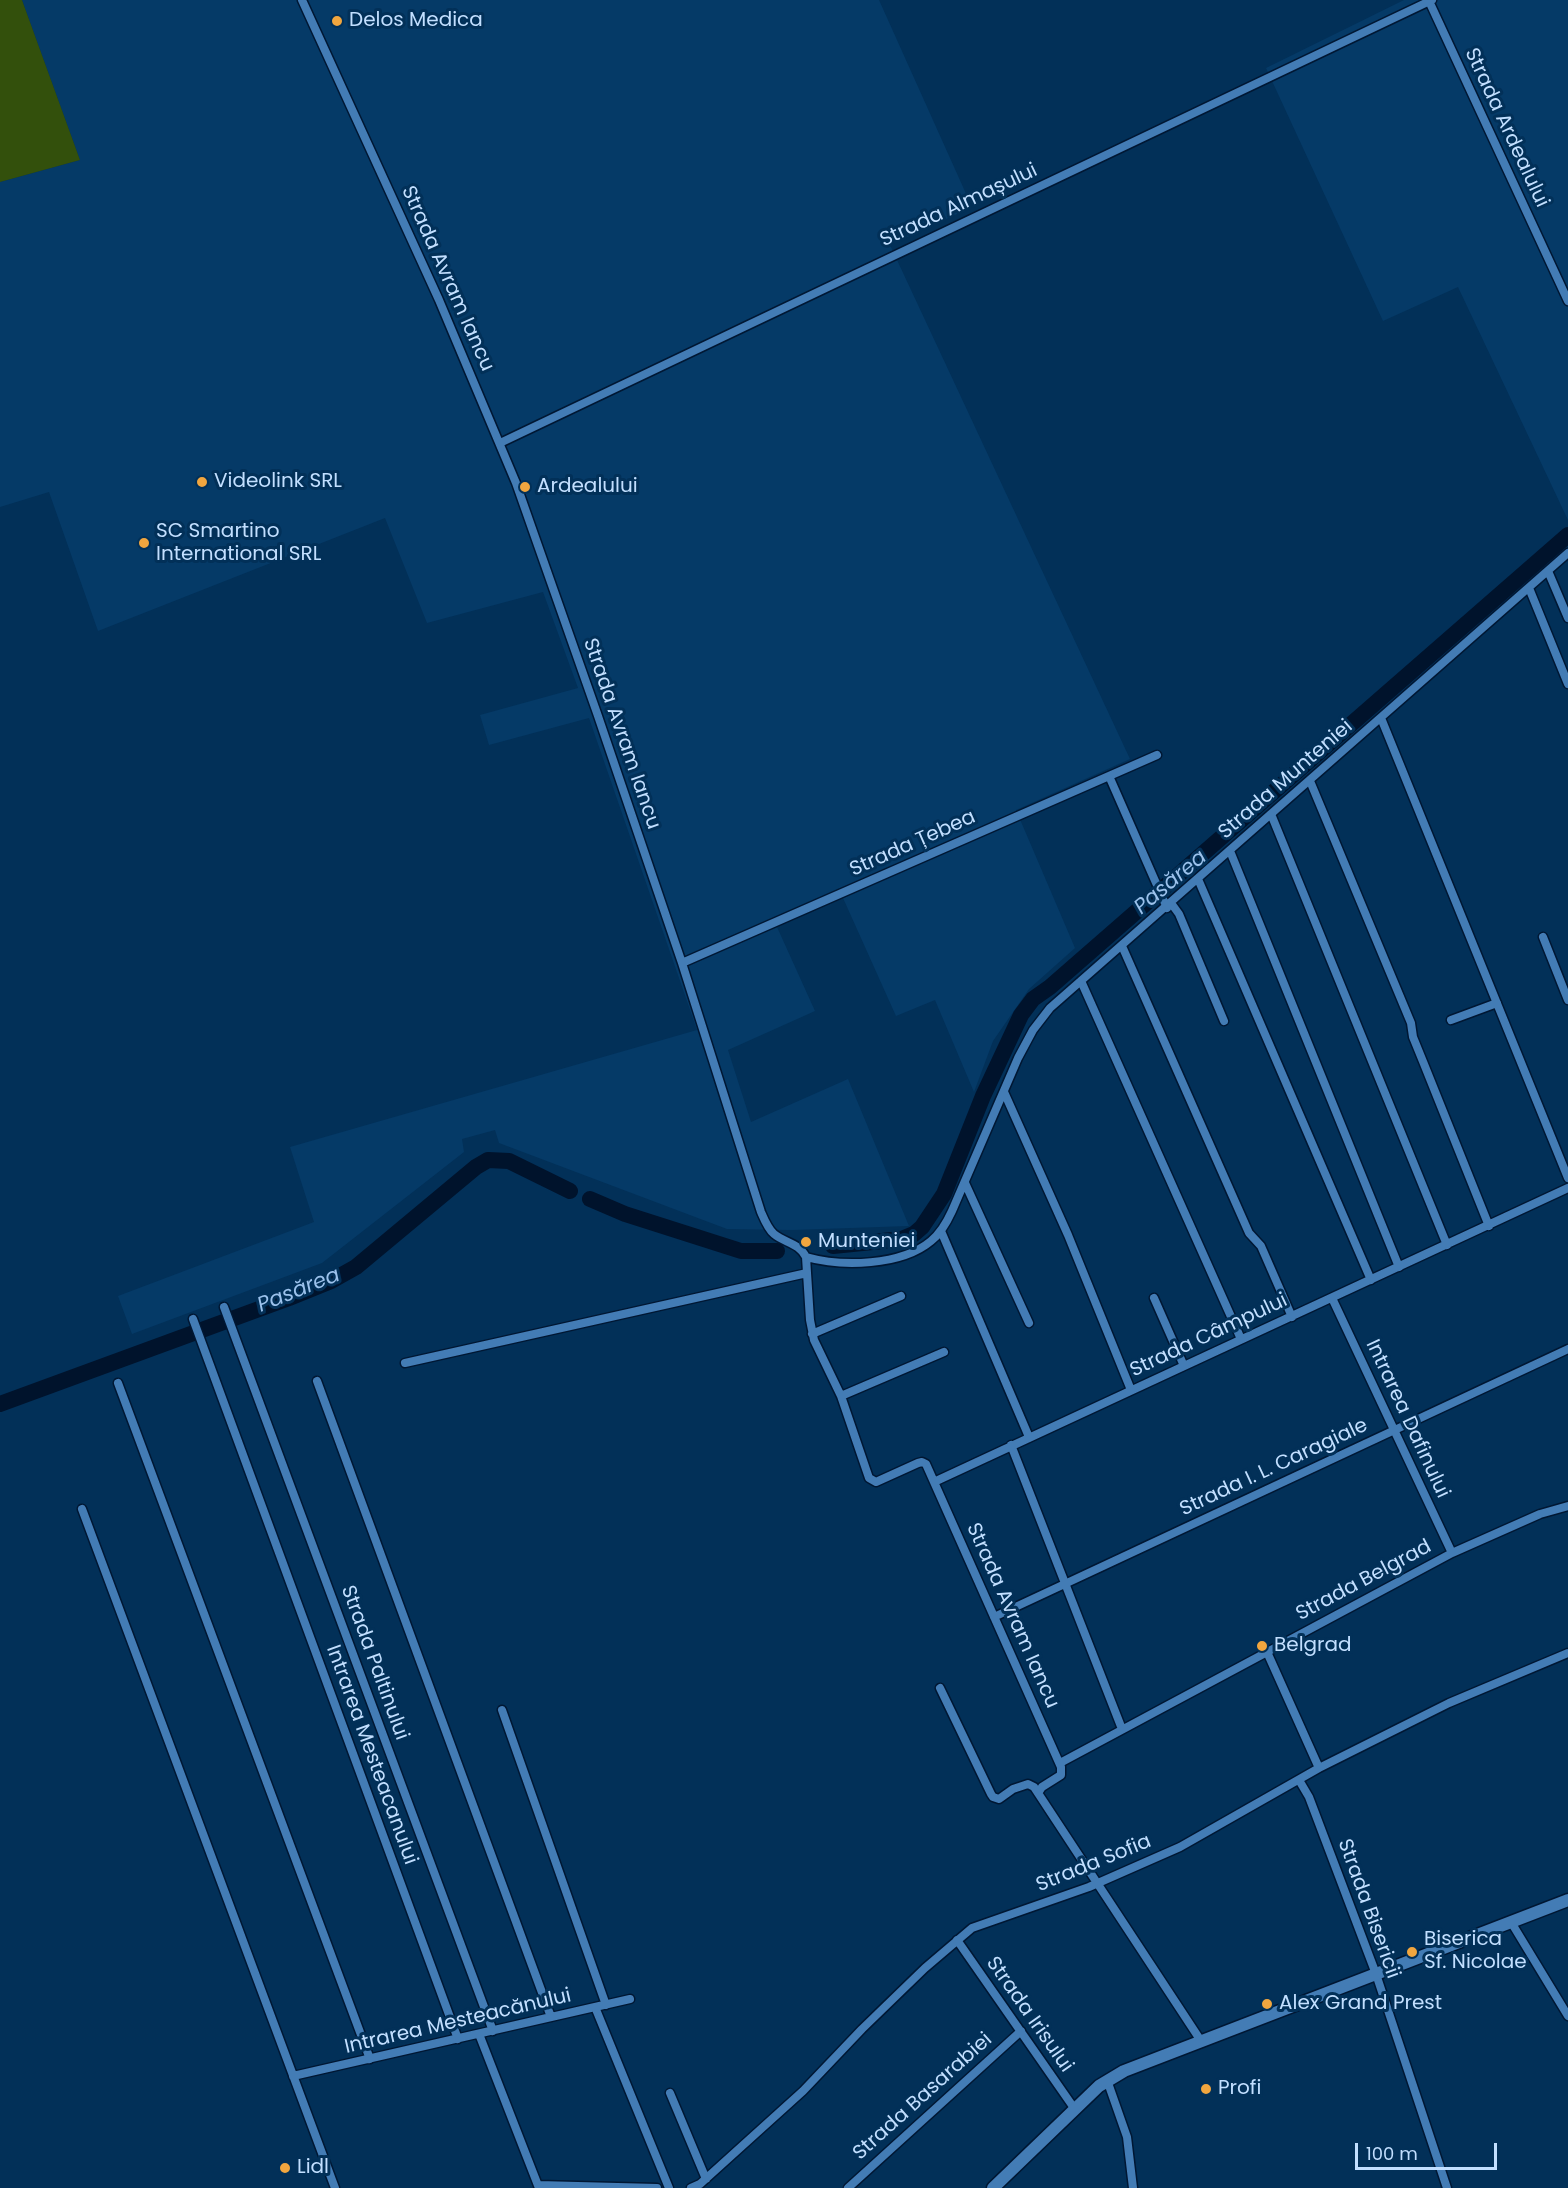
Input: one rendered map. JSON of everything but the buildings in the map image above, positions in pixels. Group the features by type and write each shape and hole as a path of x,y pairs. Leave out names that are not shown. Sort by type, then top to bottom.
{"main road":[{"path":"993,2188 1074,2109 1107,2080 1124,2071 1568,1900"}],"street":[{"name":"Strada Avram Iancu","path":"303,0 439,300 500,443 553,587 682,963 761,1212 773,1233 795,1245 806,1257"},
{"name":"Strada Almașului","path":"500,443 1430,1"},
{"name":"Strada Ardealului","path":"1430,1 1568,301"},
{"name":"Strada Munteniei","path":"806,1257 838,1263 900,1257 922,1248 941,1231 965,1183 1018,1058 1033,1030 1050,1008 1568,554"},
{"path":"1548,571 1568,618"},
{"path":"1529,588 1568,684"},
{"path":"1381,718 1568,1178"},
{"name":"Strada Țebea","path":"682,963 1157,755"},
{"path":"1108,776 1162,898 1179,914 1224,1021"},
{"path":"1310,781 1411,1023 1413,1037 1489,1226"},
{"path":"1271,814 1447,1245"},
{"path":"1230,851 1400,1267"},
{"path":"1198,879 1371,1280"},
{"path":"1543,937 1568,1000"},
{"path":"1122,945 1249,1233 1261,1246 1292,1317"},
{"path":"1081,981 1241,1339"},
{"path":"1451,1020 1497,1003"},
{"path":"1004,1092 1063,1225 1131,1390"},
{"path":"965,1183 1029,1323"},
{"name":"Strada Câmpului","path":"934,1482 1568,1188"},
{"path":"941,1231 1029,1437"},
{"path":"806,1257 812,1334 841,1396 872,1481 876,1482 922,1462 926,1464 934,1482"},
{"path":"405,1362 807,1273"},
{"path":"812,1334 901,1296"},
{"name":"Intrarea Dafinului","path":"1332,1298 1452,1553"},
{"path":"1154,1299 1184,1366"},
{"name":"Strada Paltinului","path":"224,1307 493,2031"},
{"name":"Intrarea Mesteacanului","path":"193,1319 458,2039"},
{"name":"Strada I. L. Caragiale","path":"994,1617 1568,1349"},
{"path":"841,1396 944,1352"},
{"path":"317,1381 551,2017"},
{"path":"118,1383 370,2059"},
{"path":"1011,1445 1122,1729"},
{"name":"Strada Avram Iancu","path":"934,1482 1060,1763"},
{"name":"Strada Belgrad","path":"1038,1793 1042,1787 1061,1775 1060,1763 1122,1729 1452,1553 1540,1514 1568,1506"},
{"path":"82,1509 335,2188"},
{"path":"1267,1652 1319,1768"},
{"name":"Strada Sofia","path":"691,2188 706,2179 803,2091 891,2000 972,1928 1098,1884 1196,1839 1319,1768 1449,1703 1568,1653"},
{"path":"940,1688 993,1797 1003,1797 1013,1789 1028,1784 1038,1793 1201,2041"},
{"path":"502,1710 606,2005"},
{"name":"Strada Bisericii","path":"1299,1780 1310,1797 1376,1974 1447,2188"},
{"path":"1511,1922 1568,2016"},
{"name":"Strada Irisului","path":"957,1940 1074,2109"},
{"name":"Intrarea Mesteacănului","path":"293,2076 630,2000"},
{"path":"595,2007 669,2188"},
{"name":"Strada Basarabiei","path":"848,2188 1021,2031"},
{"path":"480,2034 539,2186 657,2188"},
{"path":"1107,2080 1127,2137 1133,2188"},
{"path":"670,2093 706,2179"}],"shaded area":[{"path":"22,0 879,0 972,207 890,245 1130,759 1016,810 1075,948 1029,989 993,1041 974,1092 935,1000 896,1016 843,898 777,927 815,1011 728,1050 751,1122 848,1079 909,1226 792,1230 727,1229 499,1143 495,1130 462,1139 464,1152 322,1263 132,1334 118,1296 314,1222 290,1147 697,1030 589,718 489,745 480,715 578,688 543,592 427,623 385,518 98,631 49,492 0,507 0,182 80,160"},
{"path":"1404,0 1568,0 1568,520 1458,287 1383,321 1266,68"}],"green space":[{"path":"0,0 22,0 80,160 0,182"}],"waterway":[{"name":"Pasărea","path":"833,1246 902,1239 914,1234 922,1227 944,1194 983,1096 1021,1015 1033,999 1050,987 1568,535"},
{"name":"Pasărea","path":"0,1404 331,1281 356,1267 476,1167 488,1160 509,1161 570,1191"},
{"name":"Pasărea","path":"590,1199 625,1214 741,1251 777,1251"}],"place":[{"name":"Delos Medica","path":"337,21"},
{"name":"Videolink SRL","path":"202,482"},
{"name":"Ardealului","path":"525,487"},
{"name":"SC Smartino International SRL","path":"144,543"},
{"name":"Munteniei","path":"806,1242"},
{"name":"Belgrad","path":"1262,1646"},
{"name":"Biserica Sf. Nicolae","path":"1412,1952"},
{"name":"Alex Grand Prest","path":"1267,2004"},
{"name":"Profi","path":"1206,2089"},
{"name":"Lidl","path":"285,2168"}]}
